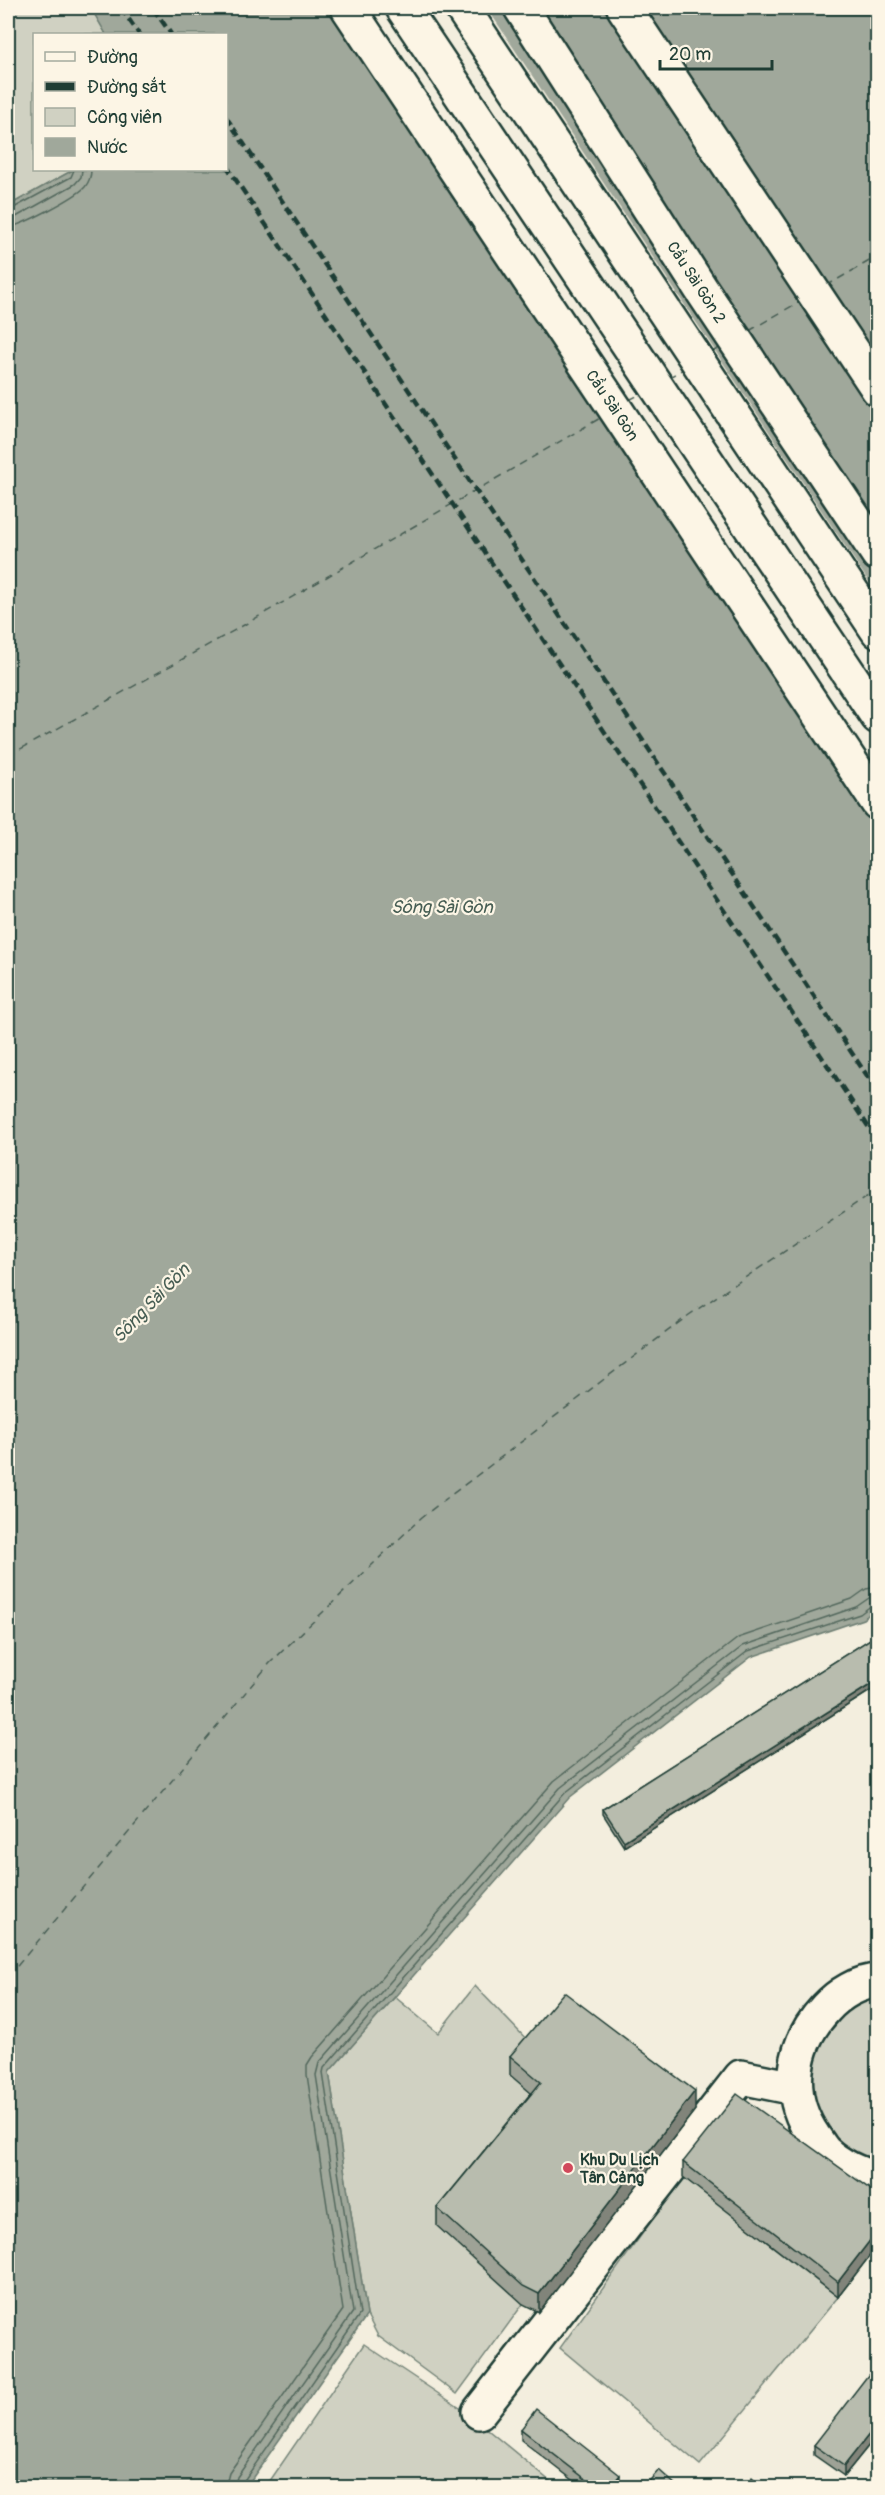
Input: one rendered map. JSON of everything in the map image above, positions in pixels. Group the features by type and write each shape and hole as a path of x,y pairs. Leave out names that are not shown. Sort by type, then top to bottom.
{"main road":[{"name":"Cầu Sài Gòn","path":"348,8 878,803"},
{"path":"403,8 878,717"},
{"path":"462,8 878,631"},
{"name":"Cầu Sài Gòn 2","path":"521,8 701,289 878,554"},
{"path":"624,8 878,389"},
{"path":"878,1981 867,1982 836,1997 812,2023 798,2055 795,2088 804,2122 824,2152 853,2172 878,2180"},
{"path":"479,2412 741,2077 795,2088"}],"green space":[{"path":"8,8 91,8 105,33 33,33 33,171 71,171 8,206"},
{"path":"475,1986 534,2047 541,2100 523,2304 457,2394 378,2336 367,2315 329,2072 395,1997 438,2033"},
{"path":"877,1993 877,2168 832,2144 814,2118 808,2059 843,2007"},
{"path":"683,2177 838,2297 700,2465 560,2348"},
{"path":"364,2344 466,2412 557,2487 265,2488"}],"water":[{"name":"Sông Sài Gòn","path":"91,8 877,8 877,1608 863,1619 751,1657 569,1798 329,2072 367,2315 246,2487 8,2487 8,206 71,171 228,171 228,33 105,33"}],"pier":[{"path":"334,8 487,8 877,594 877,824"}],"building":[{"path":"878,1634 878,1680 624,1841 603,1809"},
{"name":"Khu Du Lịch Tân Cảng","path":"564,1992 695,2091 539,2294 523,2286 437,2208 541,2082 510,2056"},
{"path":"737,2094 878,2195 878,2230 838,2282 683,2162"},
{"path":"872,2370 878,2374 878,2423 844,2466 814,2445"},
{"path":"536,2409 620,2475 610,2487 596,2487 521,2429"},
{"path":"659,2470 678,2487 644,2487"},
{"path":"752,2478 762,2487 744,2487"}],"ferry route":[{"path":"826,286 878,256"},
{"path":"749,331 799,302"},
{"path":"712,352 721,347"},
{"path":"668,378 685,368"},
{"path":"629,400 641,394"},
{"path":"8,756 244,625 602,417"},
{"path":"8,1977 270,1663 422,1517 689,1315 878,1189"}],"railway":[{"path":"121,8 138,33"},
{"path":"153,8 170,33"},
{"path":"228,120 878,1092"},
{"path":"228,168 878,1141"}],"place":[{"name":"Khu Du Lịch Tân Cảng","path":"568,2168"}]}
